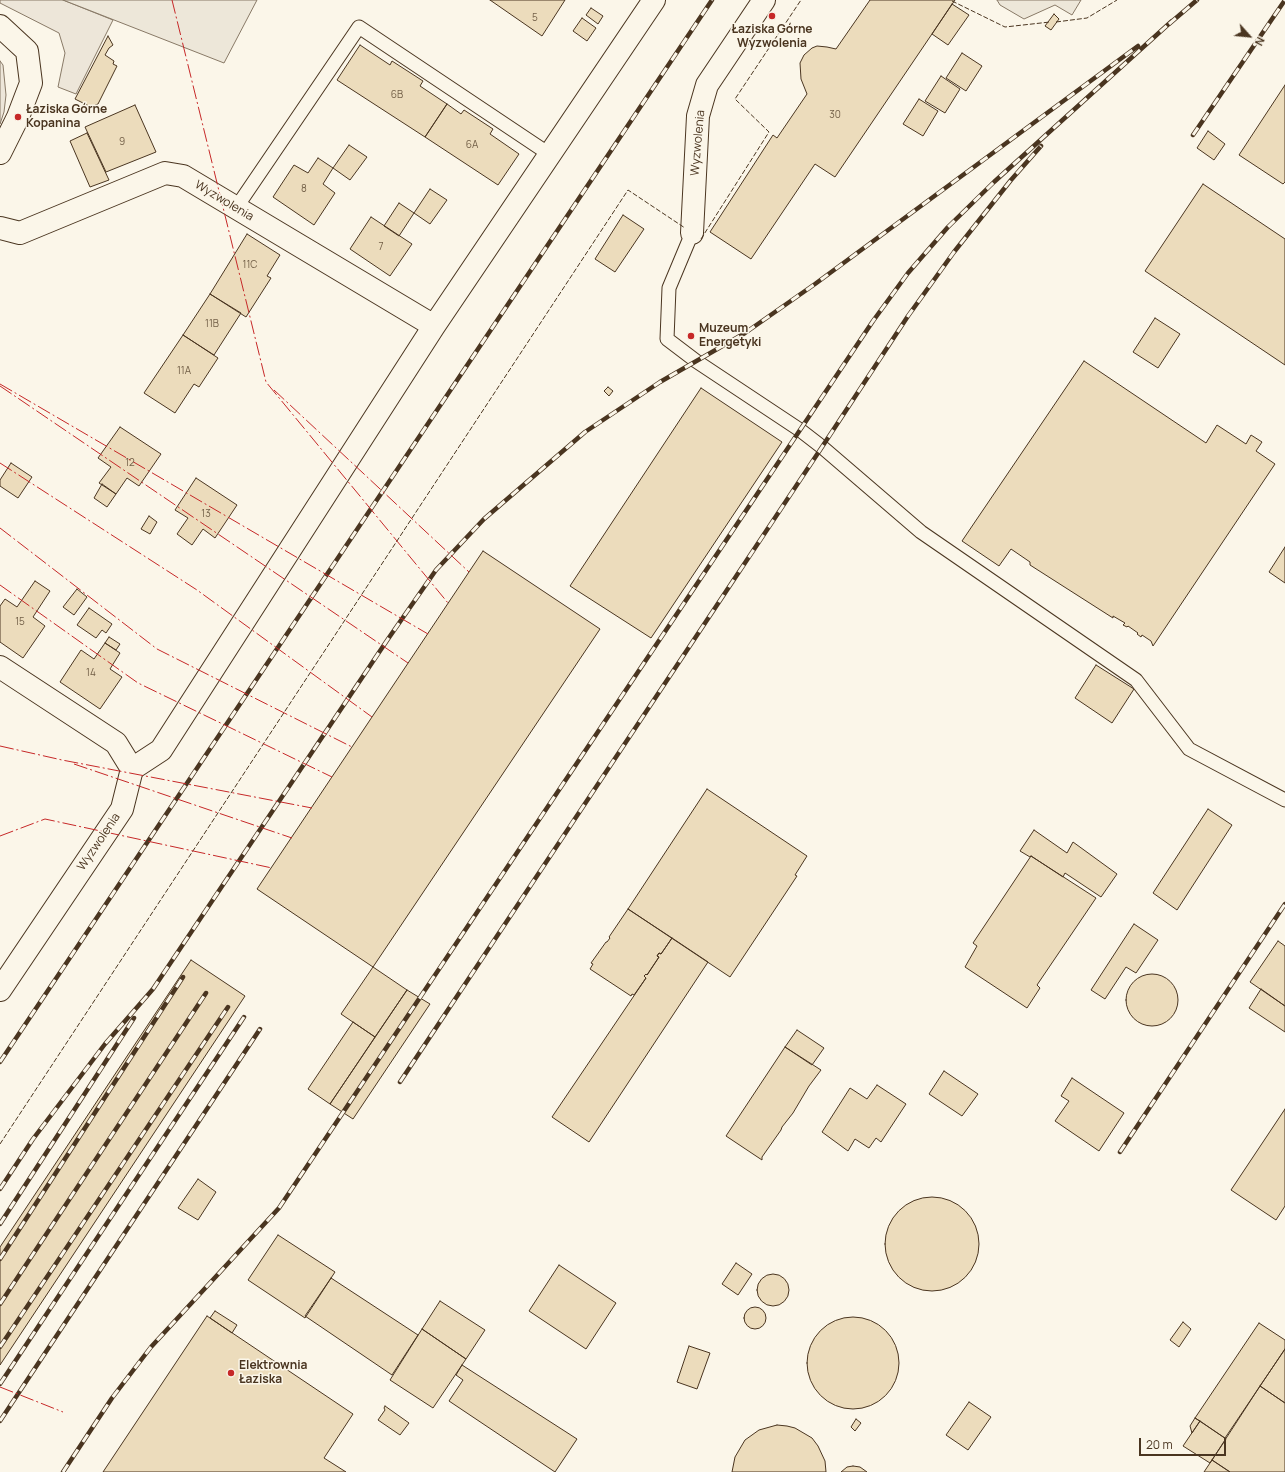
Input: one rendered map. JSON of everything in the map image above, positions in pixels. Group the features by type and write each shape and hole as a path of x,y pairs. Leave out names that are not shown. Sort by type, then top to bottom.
{"street":[{"path":"0,667 116,743 132,769 161,750 434,326 654,0"},
{"name":"Wyzwolenia","path":"692,233 698,116 707,85 764,0"},
{"path":"0,26 27,51 31,83 18,117 0,153"},
{"name":"Wyzwolenia","path":"0,228 20,233 165,173 183,176 434,326"},
{"name":"Wyzwolenia","path":"0,990 122,809 132,769"}],"lane":[{"path":"236,208 359,27 550,154"},
{"path":"692,233 669,288 667,339 696,361 800,430 921,532 1136,680 1189,749 1285,800"}],"shaded area":[{"path":"0,0 63,0 113,20 76,94 58,87 65,53 59,33 0,3"},
{"path":"63,0 257,0 224,63"},
{"path":"997,0 1081,0 1072,15 1055,5 1024,19 1000,5"},
{"path":"0,61 3,65 6,95 4,112 0,124"}],"building":[{"path":"490,0 565,0 542,36"},
{"path":"870,0 955,0 835,177 815,164 751,259 710,232 773,135 777,138 807,94 801,79 800,63 804,55 812,48 817,46 836,49"},
{"path":"952,4 969,15 948,45 932,34"},
{"path":"591,8 603,16 598,24 586,15"},
{"path":"1054,14 1059,19 1051,30 1045,26"},
{"path":"582,18 596,28 587,41 573,31"},
{"path":"108,36 113,45 109,48 105,55 114,61 113,64 117,66 98,104 91,107 75,99"},
{"path":"360,45 390,65 392,61 423,81 420,86 447,104 425,137 337,80"},
{"path":"962,53 982,66 966,91 946,78"},
{"path":"941,76 960,89 945,113 925,101"},
{"path":"1285,85 1285,182 1283,184 1239,155"},
{"path":"919,99 938,111 923,136 903,124"},
{"path":"447,104 461,114 464,110 493,129 490,134 519,154 498,185 425,137"},
{"path":"135,105 156,152 106,172 85,127"},
{"path":"1208,131 1225,144 1214,160 1197,148"},
{"path":"87,133 109,180 90,187 70,141"},
{"path":"349,145 367,157 350,180 333,168"},
{"path":"318,158 333,168 323,184 335,193 314,225 273,197 294,165 308,173"},
{"path":"1203,184 1285,239 1285,365 1145,271"},
{"path":"430,189 447,200 430,224 414,213"},
{"path":"399,203 414,213 399,236 384,226"},
{"path":"623,215 644,229 615,272 595,259"},
{"path":"371,217 412,244 390,276 350,249"},
{"path":"247,234 280,255 267,276 271,278 246,317 210,294"},
{"path":"210,294 241,313 214,355 183,335"},
{"path":"1155,318 1180,334 1158,368 1133,352"},
{"path":"183,335 218,358 199,387 194,384 175,413 144,393"},
{"path":"1084,361 1206,443 1217,425 1246,444 1251,435 1262,442 1256,451 1275,464 1153,646 1151,641 1142,635 1141,637 1128,626 1123,625 1125,623 1113,616 1113,618 1030,565 1030,562 1011,549 999,566 962,541"},
{"path":"608,387 613,391 609,396 604,391"},
{"path":"701,388 782,442 651,638 570,586"},
{"path":"120,427 161,454 139,486 127,478 116,494 99,483 111,467 98,458"},
{"path":"11,463 32,477 18,498 0,486 0,480"},
{"path":"196,478 237,505 215,538 203,529 192,545 177,534 188,518 175,510"},
{"path":"102,484 116,494 107,507 94,498"},
{"path":"149,516 157,522 150,534 141,529"},
{"path":"1285,547 1285,583 1269,572"},
{"path":"483,551 600,629 373,967 257,889"},
{"path":"35,581 50,591 33,617 45,626 23,658 0,642 0,606 5,599 17,607"},
{"path":"77,589 87,597 74,615 63,607"},
{"path":"89,608 112,624 106,633 102,630 96,638 77,625"},
{"path":"109,637 120,644 116,650 105,643"},
{"path":"105,643 120,653 110,669 122,677 100,709 60,682 81,650 94,659"},
{"path":"1096,665 1134,689 1112,723 1075,698"},
{"path":"707,789 807,856 795,875 797,876 730,977 628,909"},
{"path":"1208,809 1232,825 1177,910 1153,893"},
{"path":"1034,830 1067,853 1073,842 1117,874 1101,897 1065,873 1063,877 1031,856 1030,857 1020,851"},
{"path":"1031,856 1096,898 1037,985 1040,988 1027,1008 965,967 977,946 973,943"},
{"path":"628,909 672,938 661,954 659,953 657,956 659,957 647,975 646,974 644,976 646,978 634,995 632,994 631,996 590,969 593,964 591,963 610,938 609,937"},
{"path":"1134,924 1158,940 1136,973 1126,967 1105,999 1091,990"},
{"path":"672,938 708,962 589,1142 552,1117 646,978 644,976 646,974 647,975 659,957 657,956 659,953 661,954"},
{"path":"1278,941 1285,946 1285,1006 1250,982"},
{"path":"191,960 245,996 0,1365 0,1247"},
{"path":"373,967 407,990 375,1037 341,1014"},
{"path":"1147,974 1157,974 1171,981 1178,995 1178,1005 1171,1019 1157,1026 1147,1026 1137,1022 1130,1015 1126,1005 1126,995 1130,985 1137,978"},
{"path":"1261,989 1285,1006 1285,1032 1249,1008"},
{"path":"407,990 430,1004 353,1119 330,1104"},
{"path":"353,1022 375,1037 330,1104 308,1089"},
{"path":"797,1030 824,1048 812,1065 785,1047"},
{"path":"785,1047 821,1070 762,1157 762,1160 726,1136"},
{"path":"944,1071 978,1094 962,1116 929,1094"},
{"path":"1072,1078 1124,1113 1099,1151 1055,1121 1069,1101 1061,1096"},
{"path":"877,1085 906,1104 881,1142 876,1138 869,1148 855,1139 848,1151 822,1132 850,1088 867,1099"},
{"path":"1285,1109 1285,1206 1276,1220 1231,1190"},
{"path":"198,1179 216,1192 198,1220 178,1208"},
{"path":"932,1197 950,1200 965,1211 976,1226 979,1244 976,1262 965,1277 950,1288 932,1291 914,1288 899,1277 888,1262 885,1244 888,1226 899,1211 914,1200"},
{"path":"278,1235 335,1272 305,1318 248,1280"},
{"path":"736,1263 752,1274 738,1295 722,1284"},
{"path":"559,1265 616,1303 586,1349 529,1311"},
{"path":"770,1274 776,1274 785,1278 789,1290 785,1302 776,1306 770,1306 761,1302 757,1293 757,1287 761,1278"},
{"path":"331,1278 418,1335 392,1375 305,1316"},
{"path":"440,1301 485,1330 466,1359 422,1329"},
{"path":"755,1307 763,1310 766,1318 763,1326 755,1329 747,1326 744,1318 747,1310"},
{"path":"215,1311 237,1325 232,1333 210,1318"},
{"name":"Elektrownia Łaziska","path":"207,1316 353,1414 324,1458 346,1472 103,1472"},
{"path":"853,1317 871,1320 886,1330 896,1345 899,1363 896,1381 886,1396 871,1406 853,1409 835,1406 820,1396 810,1381 807,1363 810,1345 820,1330 835,1320"},
{"path":"1183,1322 1191,1329 1179,1347 1170,1340"},
{"path":"1259,1323 1285,1340 1285,1349 1225,1438 1195,1418"},
{"path":"422,1329 466,1359 433,1408 390,1380"},
{"path":"689,1346 710,1353 697,1389 677,1382"},
{"path":"1285,1349 1285,1403 1260,1386"},
{"path":"462,1365 577,1439 555,1472 449,1401 463,1380 456,1375"},
{"path":"1260,1386 1285,1403 1285,1472 1230,1472 1212,1460"},
{"path":"969,1402 991,1417 968,1450 946,1435"},
{"path":"385,1406 409,1423 400,1435 378,1420 385,1410"},
{"path":"1195,1418 1200,1421 1192,1433 1190,1426"},
{"path":"856,1419 861,1423 855,1431 851,1427"},
{"path":"1200,1421 1226,1439 1210,1463 1183,1446"},
{"path":"777,1425 795,1428 812,1438 818,1446 825,1461 826,1472 732,1472 735,1457 745,1440 759,1430"},
{"path":"1212,1460 1230,1472 1204,1472"},
{"path":"847,1467 860,1467 867,1472 841,1472"}],"railway":[{"path":"0,1062 712,0"},
{"path":"1169,24 1197,0"},
{"path":"1193,135 1285,0"},
{"path":"63,1472 112,1398 151,1347 279,1208 873,321 908,273 948,227 994,182 1172,21"},
{"path":"0,1189 33,1139 105,1044 153,989 436,570 484,519 585,432 660,382 745,333 815,284 1138,46"},
{"path":"400,1082 908,316 954,252 1011,180 1041,146"},
{"path":"1120,1152 1285,904"},
{"path":"0,1259 183,977"},
{"path":"0,1304 206,993"},
{"path":"0,1347 228,1007"},
{"path":"0,1384 244,1017"},
{"path":"0,1224 134,1018"},
{"path":"0,1421 260,1029"}],"fence":[{"path":"701,239 769,132 735,99 801,0"},
{"path":"1056,22 1087,18 1117,0"},
{"path":"952,1 1005,27 1050,22"},
{"path":"0,1144 628,190 685,228"}],"power":[{"path":"172,0 266,382 448,603"},
{"path":"0,384 428,634"},
{"path":"0,386 408,663"},
{"path":"274,390 469,572"},
{"path":"0,463 197,590 372,717"},
{"path":"0,528 157,649 352,747"},
{"path":"0,585 138,683 332,777"},
{"path":"0,746 62,760 312,808"},
{"path":"74,764 292,838"},
{"path":"0,836 45,819 272,868"},
{"path":"0,1387 63,1412"}],"place":[{"name":"Łaziska Górne Wyzwolenia","path":"772,16"},
{"name":"Łaziska Górne Kopanina","path":"18,117"},
{"name":"Muzeum Energetyki","path":"691,336"},
{"name":"Elektrownia Łaziska","path":"231,1373"}]}
